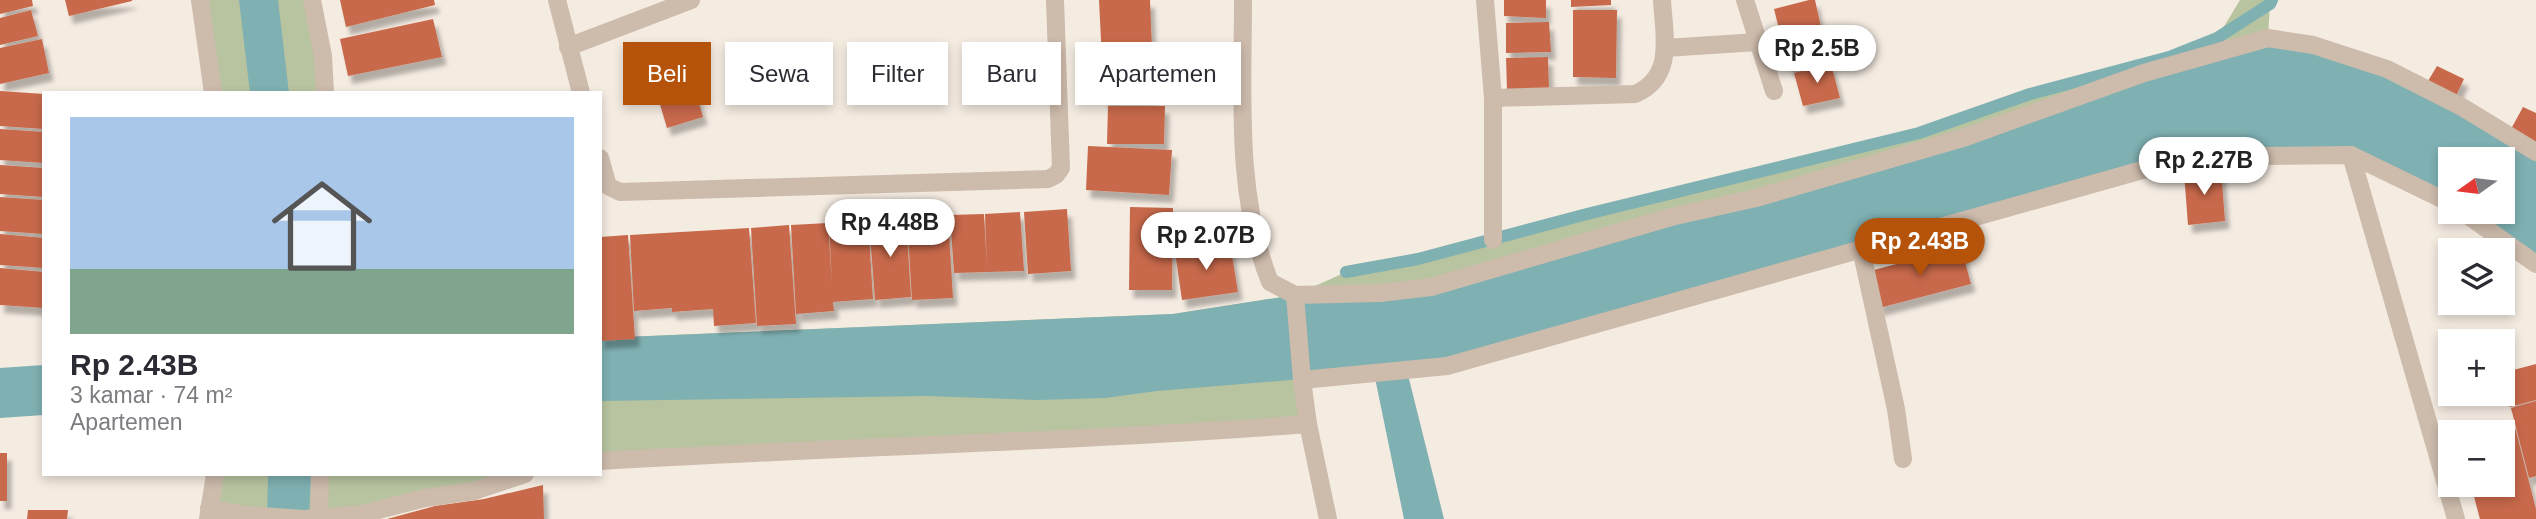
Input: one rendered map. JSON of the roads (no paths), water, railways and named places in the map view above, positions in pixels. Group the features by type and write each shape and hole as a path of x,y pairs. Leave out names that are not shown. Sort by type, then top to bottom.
{"street":[{"path":"200,0 213,91"},
{"path":"312,0 323,56 325,91"},
{"path":"557,0 580,91"},
{"path":"568,47 691,0"},
{"path":"602,165 608,186 620,192 1048,179 1056,175 1061,168 1055,0"},
{"path":"1243,0 1246,195 1258,252 1270,282 1295,295 1380,293 1431,287 1671,217 1756,198 1966,137 2144,74 2269,38 2313,45 2387,69 2462,107 2536,152"},
{"path":"1485,0 1493,98 1493,240"},
{"path":"1493,98 1635,94 1649,88 1660,75 1665,48 1662,0"},
{"path":"1745,0 1774,90"},
{"path":"1665,48 1758,42"},
{"path":"1302,380 1447,366 2160,165 2266,156 2350,155 2438,197"},
{"path":"2350,155 2456,519"},
{"path":"2480,224 2536,264"},
{"path":"1861,249 1896,409 1903,459"},
{"path":"1295,295 1308,424 1328,519"},
{"path":"602,461 1193,433 1308,424"},
{"path":"215,476 208,513 304,519 363,513 425,498 474,491 519,476"},
{"path":"319,519 320,476"}],"water":[{"path":"239,0 278,0 289,91 250,91"},
{"path":"2268,38 2365,60 2536,152 2536,264 2515,249 2515,238 2500,238 2480,224 2515,224 2515,147 2438,147 2438,197 2350,155 2160,165 1407,371 1444,519 1404,519 1374,373 1157,391 1105,398 1038,400 927,396 602,401 602,338 1173,314 1295,295 1431,287"},
{"path":"42,365 42,415 0,418 0,368"},
{"path":"268,476 311,476 309,519 267,519"}],"waterway":[{"path":"1346,272 1418,259 1587,214 1919,133 2030,94 2169,57 2217,38 2270,4 2272,0"}]}
